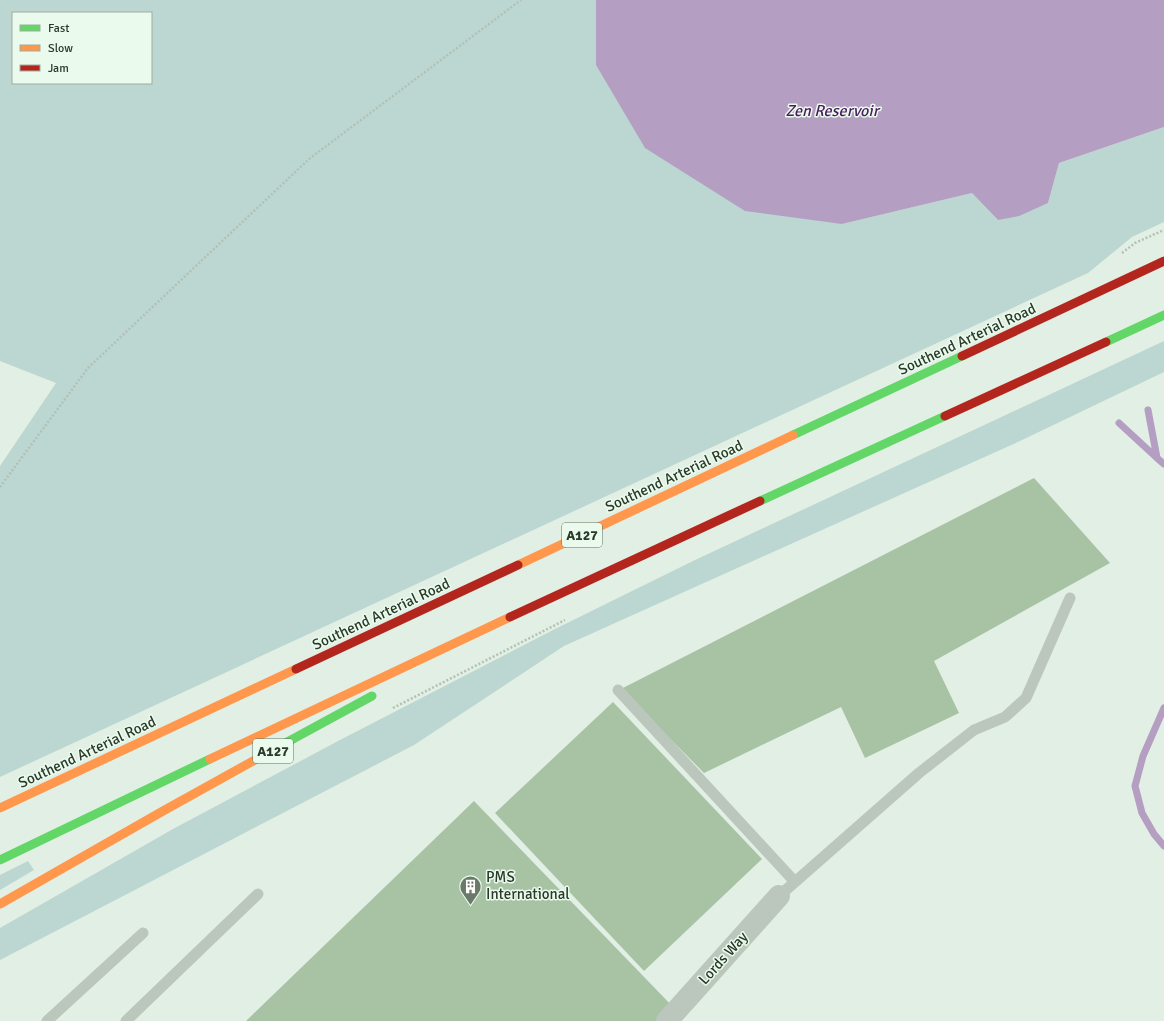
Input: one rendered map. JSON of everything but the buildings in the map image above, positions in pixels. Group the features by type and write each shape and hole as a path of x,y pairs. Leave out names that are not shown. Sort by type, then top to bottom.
{"highway":[{"name":"Southend Arterial Road","path":"0,808 1164,262"},
{"name":"A127","path":"0,860 205,760 1164,315"},
{"name":"A127","path":"428,666 547,601"},
{"name":"A127","path":"0,904 163,811 379,692"}],"street":[{"name":"Lords Way","path":"667,1021 787,889"}],"lane":[{"path":"618,690 787,889 925,769 974,730 1005,718 1026,698 1070,598"},
{"path":"126,1021 258,894"},
{"path":"47,1021 142,933"}],"path":[{"path":"0,487 88,368 309,159 521,0"},
{"path":"388,710 571,617"}],"shaded area":[{"path":"0,0 596,0 596,65 842,224 972,193 998,220 1048,203 1059,163 1164,127 1164,222 1132,237 1088,273 0,777 0,466 56,383 0,361"},
{"path":"1164,341 1164,372 1020,441 564,646 414,745 0,960 0,928 173,829 340,740 553,630 693,561"},
{"path":"28,861 34,870 0,890 0,875"}],"water":[{"name":"Zen Reservoir","path":"596,0 1164,0 1164,127 1059,163 1048,203 1019,216 998,220 972,193 842,224 745,211 645,148 596,65"}],"waterway":[{"path":"1148,410 1157,458 1164,464"},
{"path":"1119,423 1157,458"},
{"path":"1164,708 1143,756 1135,786 1142,813 1154,834 1164,846"}],"traffic: fast":[{"path":"1106,342 1164,315"},
{"path":"793,435 962,356"},
{"path":"760,501 945,416"},
{"path":"280,746 372,696"},
{"path":"0,860 210,759"}],"traffic: slow":[{"path":"518,565 793,435"},
{"path":"210,759 510,617"},
{"path":"0,808 296,669"},
{"path":"0,904 280,746"}],"traffic: jam":[{"path":"962,356 1164,261"},
{"path":"945,416 1106,342"},
{"path":"510,617 760,501"},
{"path":"296,669 518,565"}],"place":[{"name":"PMS International","path":"470,906"}]}
